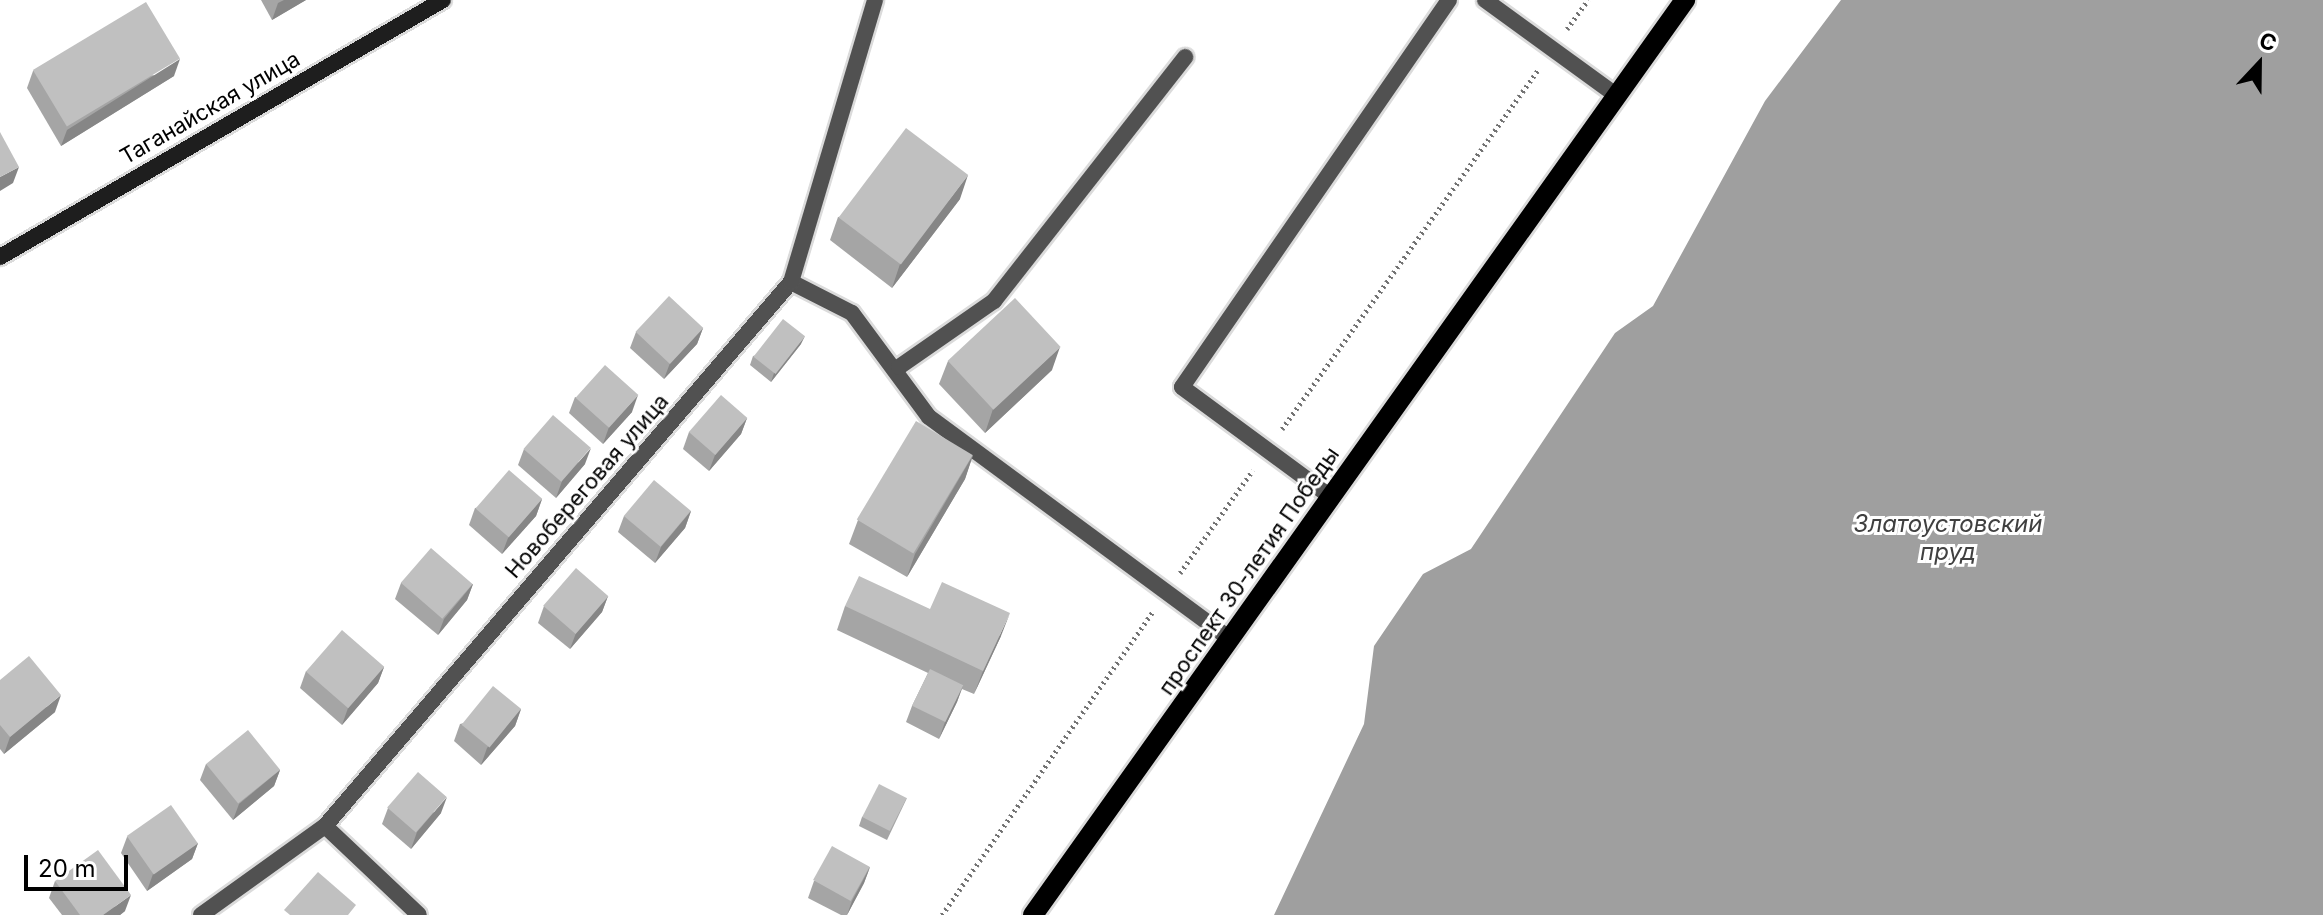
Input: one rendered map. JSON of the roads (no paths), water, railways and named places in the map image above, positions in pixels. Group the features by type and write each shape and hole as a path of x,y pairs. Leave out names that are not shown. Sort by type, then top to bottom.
{"main road":[{"name":"Таганайская улица","path":"0,257 443,0"},
{"name":"проспект 30-летия Победы","path":"1033,915 1617,96 1680,2"}],"street":[{"name":"Новобереговая улица","path":"201,915 325,826 791,282 875,0"},
{"path":"1331,497 1182,387 1449,0"},
{"path":"1485,0 1617,96"},
{"path":"899,367 994,301 1185,57"},
{"path":"791,282 852,313 899,367 929,417 1230,639"},
{"path":"325,826 419,915"}],"water":[{"name":"Златоустовский пруд","path":"1841,0 2323,0 2323,915 1274,915 1364,724 1374,646 1423,574 1471,549 1615,333 1653,306 1765,101"}]}
